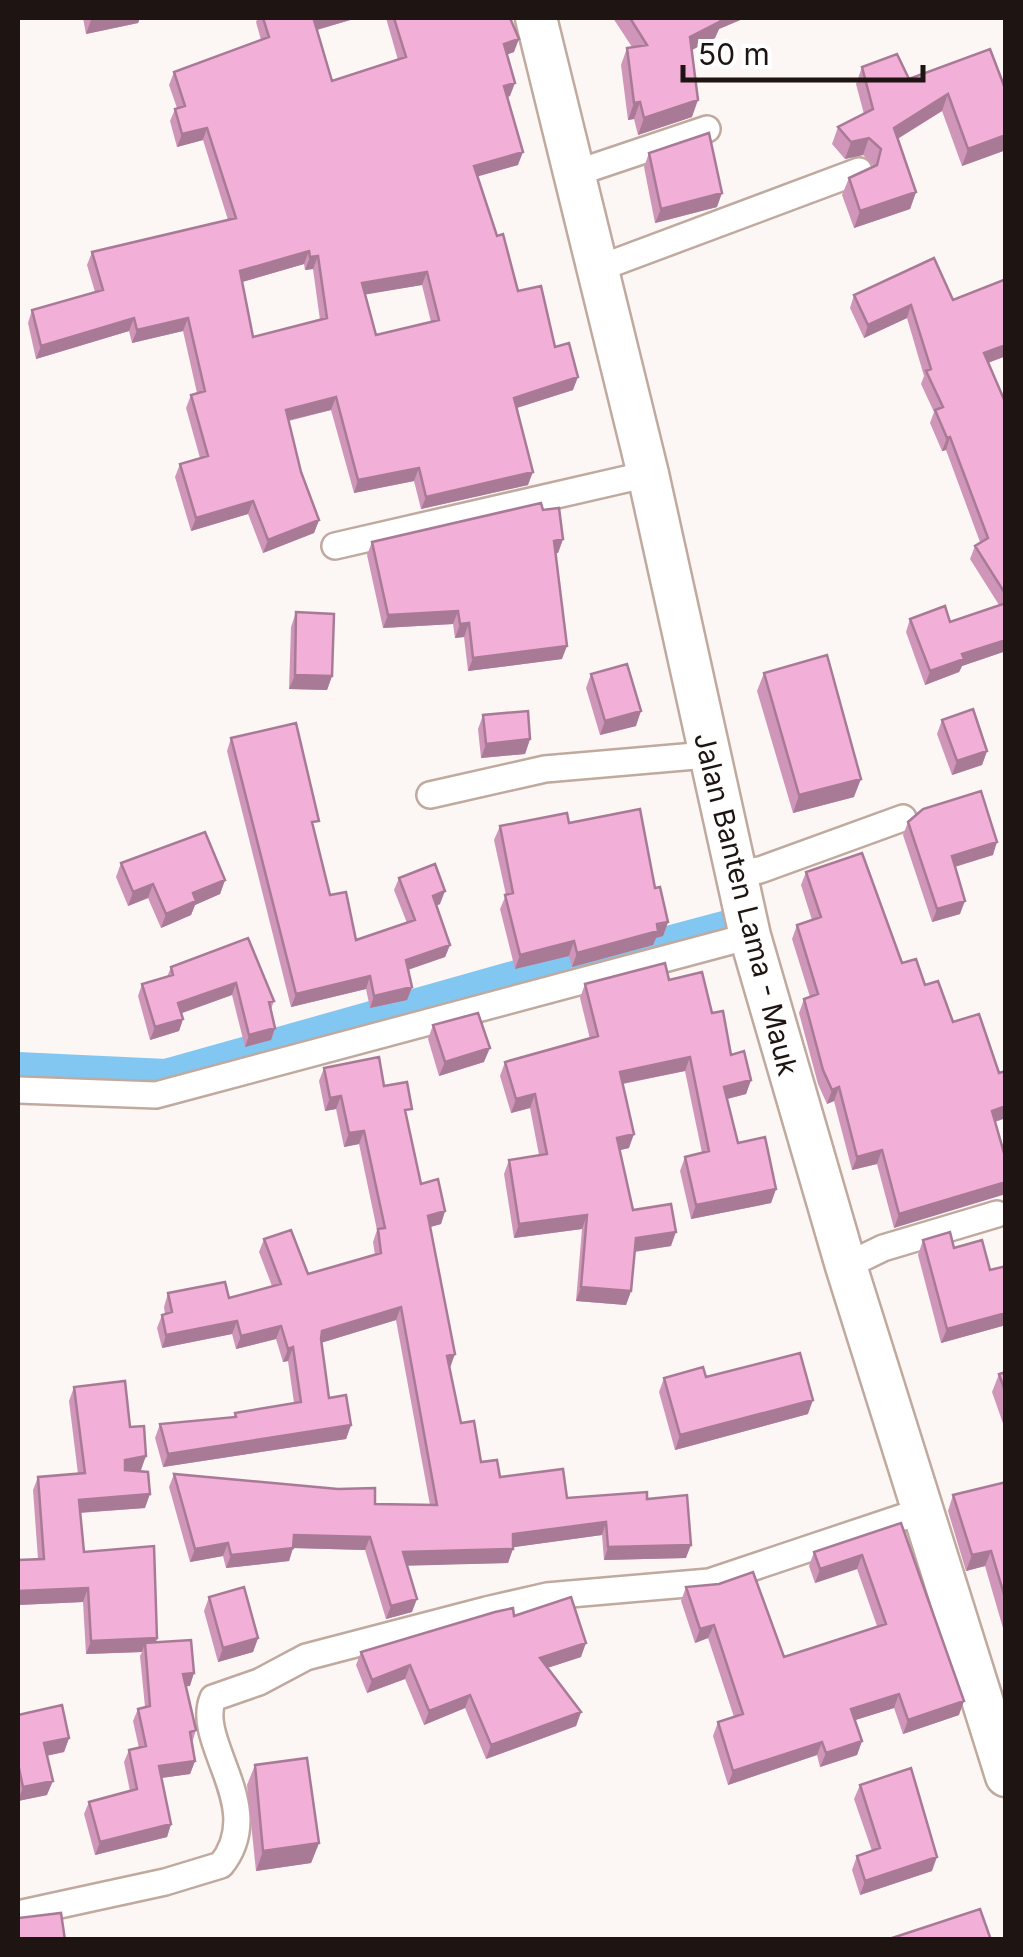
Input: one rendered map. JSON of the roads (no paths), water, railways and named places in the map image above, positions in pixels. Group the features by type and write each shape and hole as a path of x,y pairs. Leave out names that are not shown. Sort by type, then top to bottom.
{"main road":[{"name":"Jalan Banten Lama - Mauk","path":"536,18 648,474 706,755 750,936 846,1266 1006,1776"}],"street":[{"path":"576,173 707,129"},
{"path":"597,269 859,172"},
{"path":"335,546 648,474"},
{"path":"430,795 546,769 706,755"},
{"path":"736,873 760,870 903,818"},
{"path":"18,1090 156,1095 750,936"},
{"path":"846,1266 882,1248 998,1214"},
{"path":"18,1914 165,1882 222,1864 237,1840 228,1775 209,1716 212,1698 223,1691 259,1682 306,1657 546,1596 709,1582 924,1510"}],"waterway":[{"path":"18,1068 166,1075 524,974 589,963 739,923"}]}
